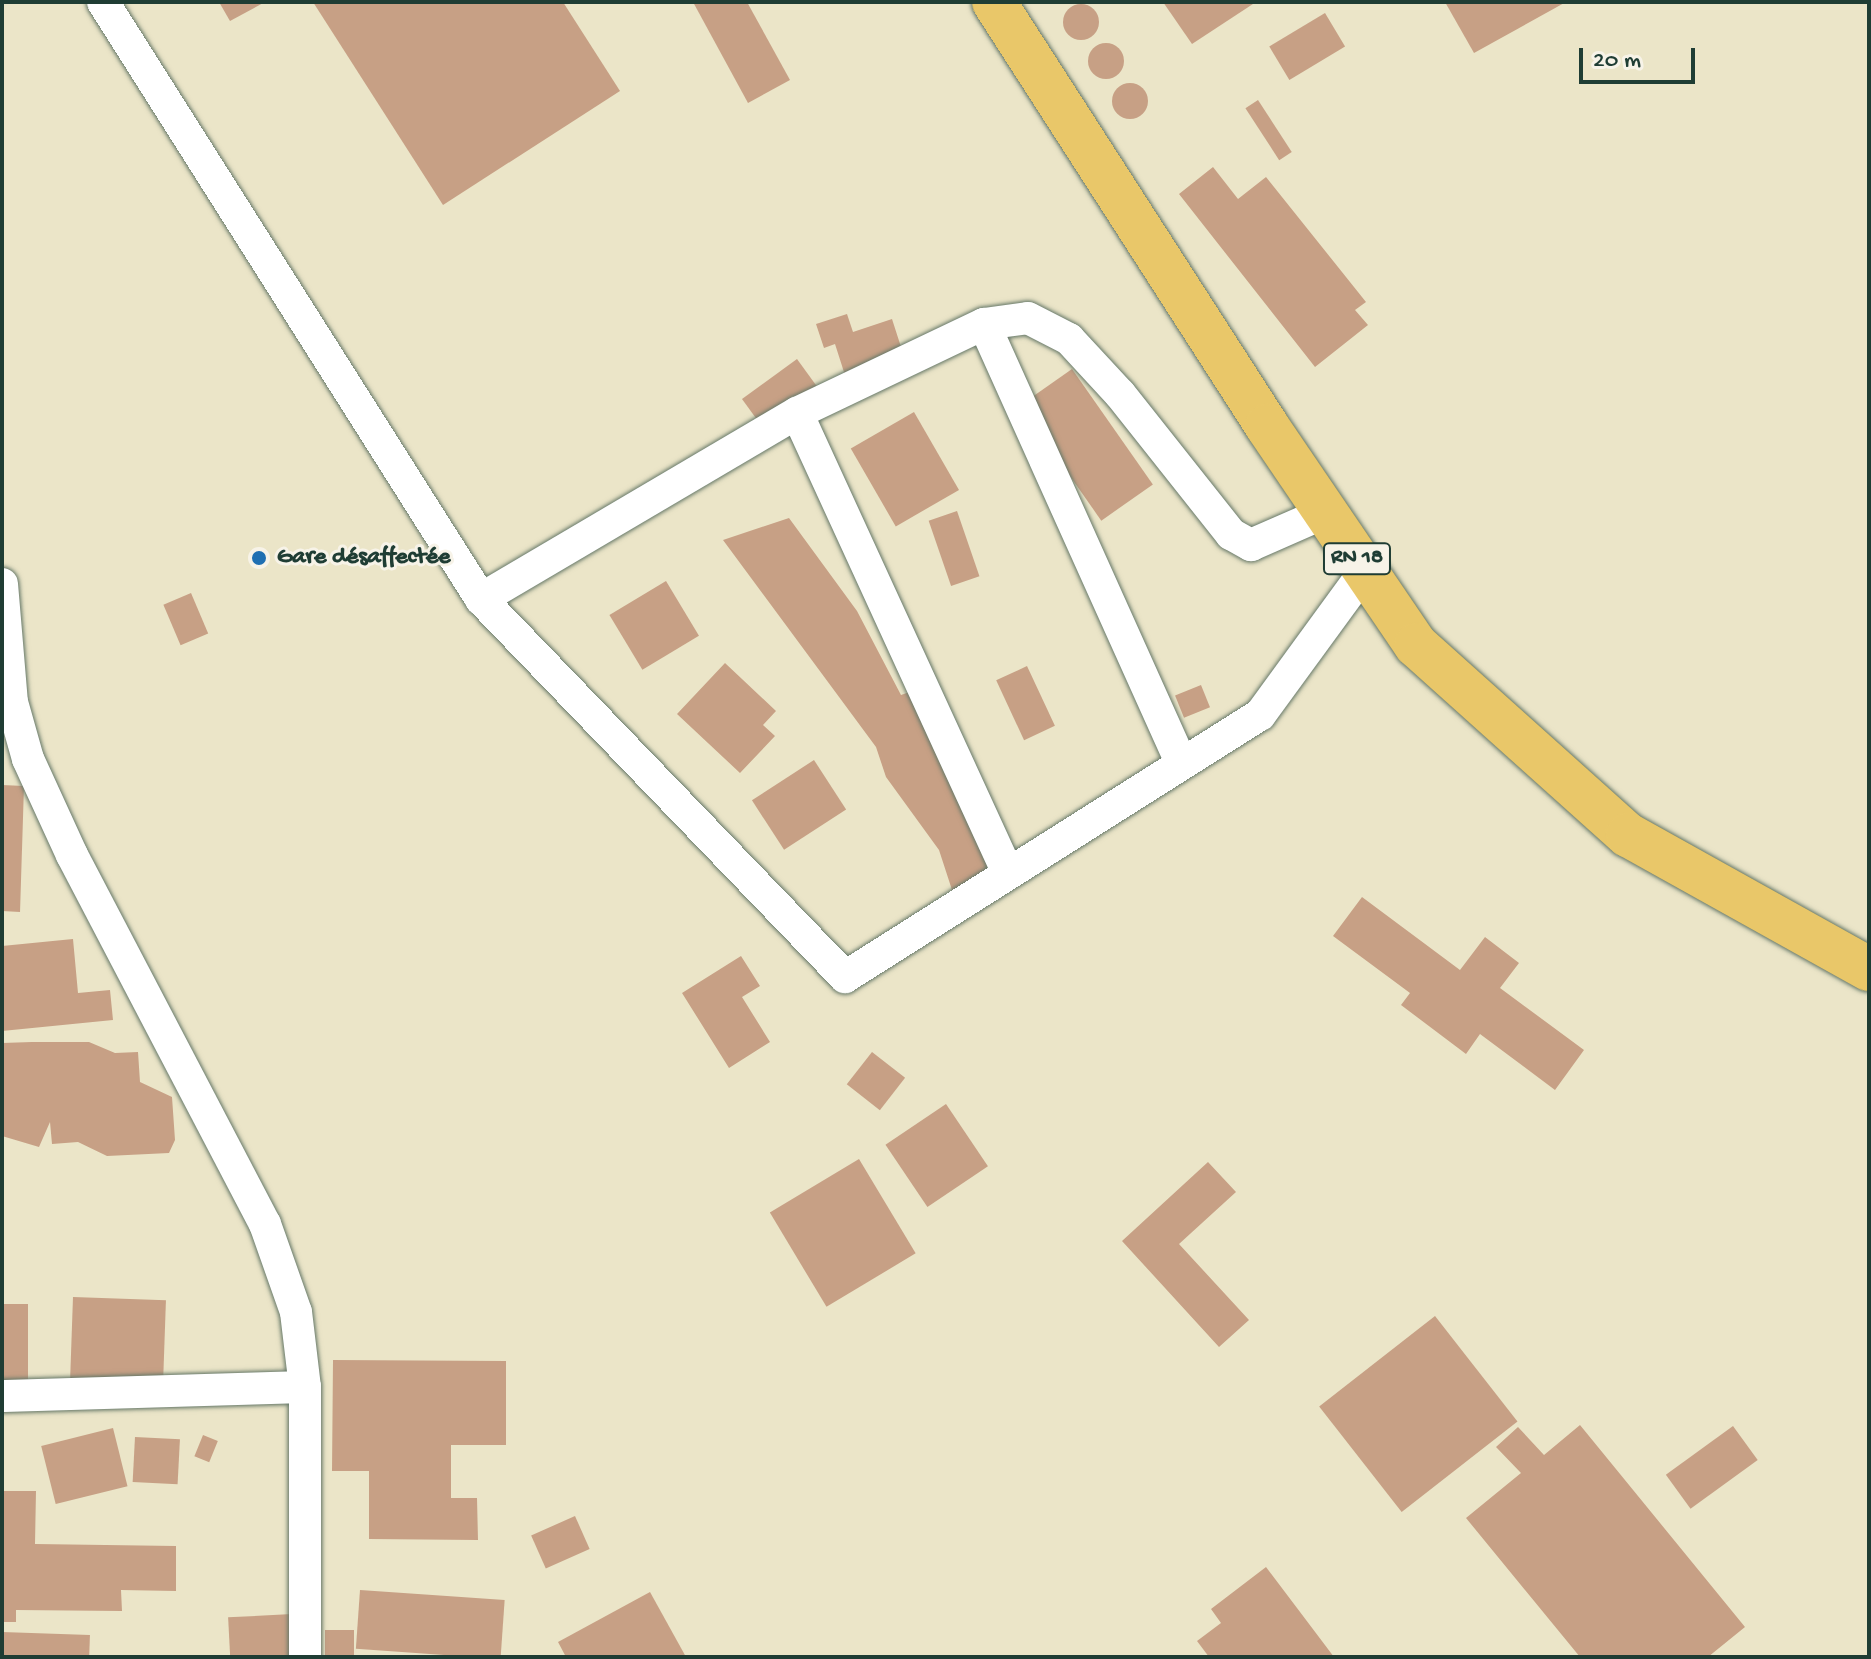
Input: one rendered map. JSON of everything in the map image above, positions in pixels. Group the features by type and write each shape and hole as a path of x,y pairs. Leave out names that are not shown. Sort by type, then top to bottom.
{"main road":[{"name":"RN 18","path":"994,2 1416,645 1628,835 1869,969"}],"street":[{"path":"103,2 481,599 845,977 1007,871 1260,715 1365,571"},
{"path":"481,599 797,413 984,324 1028,318 1069,339 1120,394 1231,534 1251,545 1326,512"},
{"path":"984,324 1181,763"},
{"path":"797,413 1007,871"},
{"path":"2,584 12,702 28,759 72,855 265,1224 296,1312 305,1387 305,1657"},
{"path":"2,1396 305,1387"}],"building":[{"path":"219,2 265,2 230,21"},
{"path":"313,2 563,2 620,91 443,205"},
{"path":"693,2 747,2 790,80 748,103"},
{"path":"1163,2 1256,2 1192,44"},
{"path":"1445,2 1566,2 1474,53"},
{"path":"1081,4 1093,10 1099,22 1093,34 1081,40 1069,34 1063,22 1069,10"},
{"path":"1325,13 1345,46 1289,80 1269,46"},
{"path":"1106,43 1118,49 1124,61 1118,73 1106,79 1094,73 1088,61 1094,49"},
{"path":"1130,83 1142,89 1148,101 1142,113 1130,119 1118,113 1112,101 1118,89"},
{"path":"1258,100 1292,152 1279,160 1245,108"},
{"path":"1213,167 1238,199 1266,177 1366,302 1355,310 1368,325 1315,367 1179,194"},
{"path":"847,314 853,332 892,319 910,375 851,394 835,344 824,348 816,324"},
{"path":"797,359 827,400 772,440 742,399"},
{"path":"1072,369 1153,485 1101,521 1020,405"},
{"path":"914,412 959,490 896,526 851,448"},
{"path":"957,511 979,576 951,586 929,521"},
{"path":"789,518 857,611 901,695 921,688 1004,887 953,893 939,850 886,777 876,747 723,540"},
{"path":"666,581 699,636 642,670 609,615"},
{"path":"191,593 208,634 181,645 163,605"},
{"path":"725,663 776,711 763,725 775,736 740,773 677,714"},
{"path":"1027,666 1055,726 1024,740 996,680"},
{"path":"1201,685 1210,707 1184,718 1175,695"},
{"path":"814,760 846,809 784,850 752,800"},
{"path":"2,785 24,786 20,912 2,911"},
{"path":"1362,897 1460,970 1485,937 1519,963 1500,988 1584,1050 1555,1090 1480,1034 1466,1054 1401,1005 1410,993 1333,936"},
{"path":"73,939 78,993 110,990 113,1020 2,1031 2,946"},
{"path":"741,956 760,986 742,997 770,1042 729,1068 682,993"},
{"path":"89,1042 115,1053 138,1052 140,1082 172,1097 175,1140 169,1153 107,1156 78,1142 52,1144 50,1122 39,1147 2,1136 2,1043"},
{"path":"872,1052 905,1078 880,1110 847,1084"},
{"path":"946,1104 988,1166 927,1207 885,1145"},
{"path":"859,1159 916,1253 827,1307 770,1213"},
{"path":"1208,1162 1236,1192 1179,1244 1249,1320 1219,1347 1122,1241"},
{"path":"73,1297 166,1300 163,1391 70,1388"},
{"path":"2,1304 28,1304 28,1383 2,1383"},
{"path":"1435,1316 1517,1422 1402,1512 1319,1407"},
{"path":"333,1360 506,1361 506,1445 451,1445 451,1498 477,1498 478,1540 369,1539 369,1471 332,1471"},
{"path":"1580,1425 1745,1627 1708,1657 1580,1657 1466,1518 1521,1473 1496,1447 1518,1427 1544,1455"},
{"path":"1733,1426 1758,1460 1691,1509 1666,1475"},
{"path":"113,1428 128,1486 56,1504 41,1446"},
{"path":"203,1435 218,1441 209,1462 194,1456"},
{"path":"135,1437 180,1439 178,1484 133,1482"},
{"path":"2,1491 36,1491 35,1544 176,1546 176,1591 121,1590 122,1611 16,1610 16,1622 2,1622"},
{"path":"575,1516 590,1549 546,1568 531,1536"},
{"path":"1266,1567 1334,1657 1209,1657 1197,1641 1221,1623 1211,1609"},
{"path":"360,1590 505,1600 501,1657 356,1649"},
{"path":"650,1592 686,1657 566,1657 558,1642"},
{"path":"311,1613 313,1657 230,1657 228,1617"},
{"path":"325,1630 354,1630 354,1657 325,1657"},
{"path":"2,1632 90,1635 89,1657 2,1657"}],"place":[{"name":"Gare désaffectée","path":"259,558"}]}
